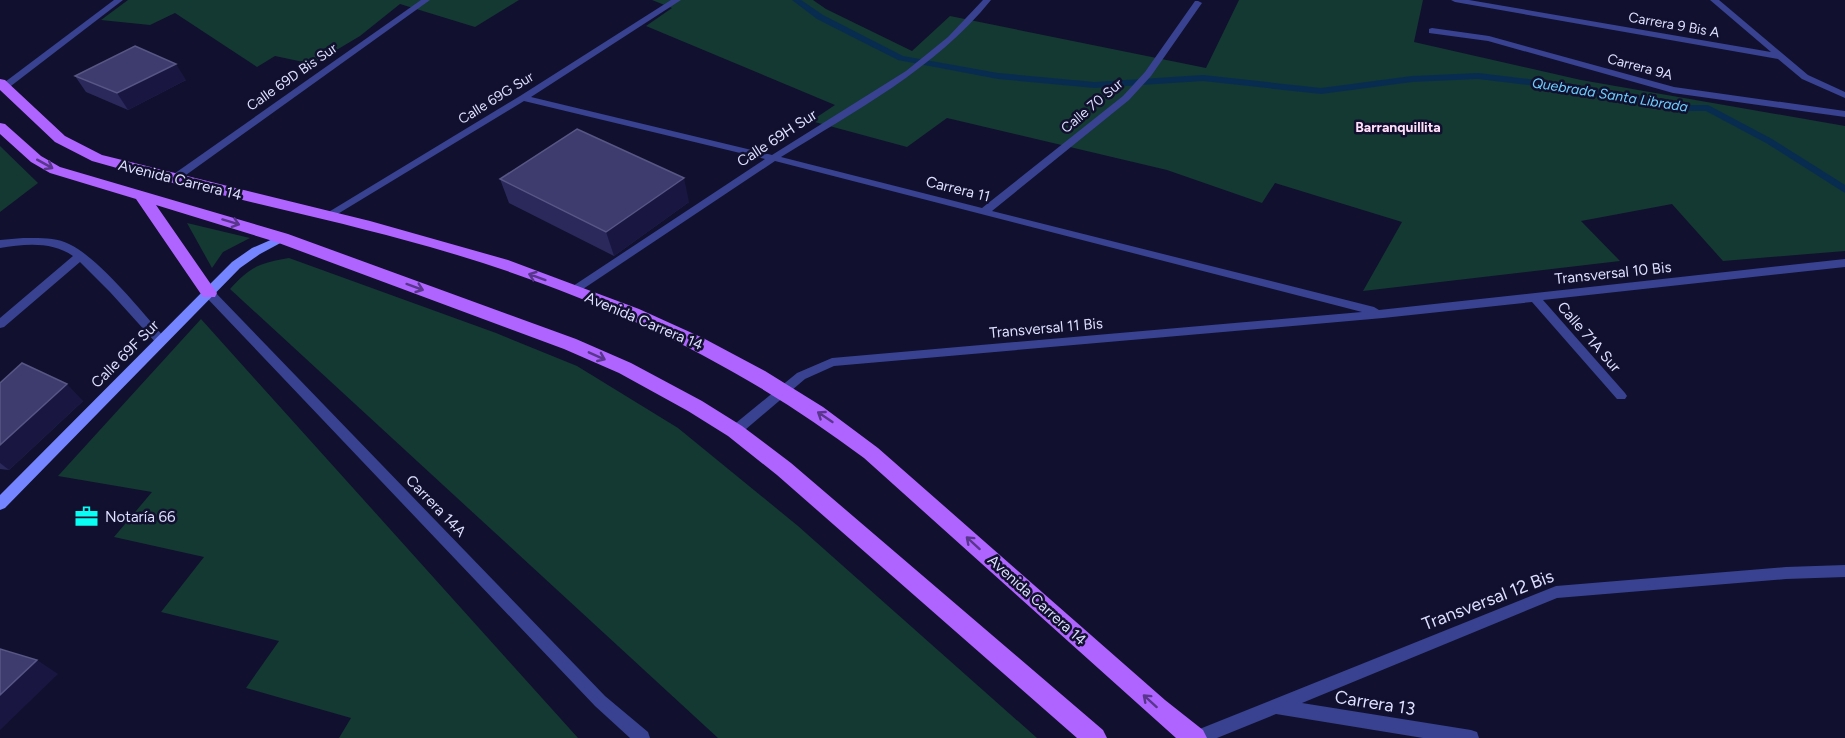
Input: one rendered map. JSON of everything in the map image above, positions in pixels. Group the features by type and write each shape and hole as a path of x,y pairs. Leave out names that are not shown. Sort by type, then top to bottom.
{"main road":[{"name":"Avenida Carrera 14","path":"2,85 43,125 77,149 125,167 421,240 508,267 574,291 633,313 691,339 783,390 832,421 872,453 1157,708 1197,738"},
{"name":"Avenida Carrera 14","path":"0,127 36,159 55,170 282,238 570,344 660,387 735,431 903,569 1036,689 1095,738"},
{"path":"143,198 209,292"}],"street":[{"path":"2,85 119,0"},
{"name":"Calle 69D Bis Sur","path":"175,178 426,0"},
{"name":"Calle 69G Sur","path":"327,216 524,98 677,0"},
{"name":"Calle 69H Sur","path":"574,291 773,158 911,71 951,39 987,0"},
{"name":"Carrera 9 Bis A","path":"1455,0 1782,57"},
{"path":"1714,0 1805,77 1845,95"},
{"name":"Calle 70 Sur","path":"984,212 1132,91 1148,74 1198,3"},
{"name":"Carrera 9A","path":"1432,31 1489,39 1673,90 1845,114"},
{"name":"Carrera 11","path":"524,98 773,158 1383,314"},
{"name":"Calle 69F Sur","path":"0,504 209,292 250,255 282,238"},
{"path":"0,244 14,241 64,245 80,256 161,341"},
{"path":"0,324 80,256"},
{"name":"Transversal 10 Bis","path":"1383,314 1845,263"},
{"name":"Carrera 14A","path":"209,292 600,701 642,738"},
{"name":"Calle 71A Sur","path":"1534,297 1621,396"},
{"name":"Transversal 11 Bis","path":"735,431 801,376 832,362 1383,314"},
{"name":"Transversal 12 Bis","path":"1197,738 1556,592 1786,573 1845,571"},
{"name":"Carrera 13","path":"1274,706 1471,738"}],"green space":[{"path":"128,0 519,0 475,27 400,4 360,36 313,64 275,56 257,67 175,13 150,25 101,20"},
{"path":"652,0 813,0 826,9 912,51 950,16 1206,68 1239,0 1423,0 1414,42 1581,80 1845,126 1845,251 1723,261 1672,204 1581,221 1620,261 1363,291 1402,222 1275,183 1262,203 1167,170 947,118 907,147 811,121 835,105 646,26 672,8"},
{"path":"0,146 38,183 0,212"},
{"path":"187,223 250,238 223,252 212,268"},
{"path":"289,258 496,333 577,366 678,428 798,526 1037,738 718,738 230,289 256,267"},
{"path":"201,319 578,738 339,738 351,718 246,688 279,641 161,612 204,557 114,537 152,492 58,476"}],"building":[{"path":"135,46 176,64 117,93 75,76"},
{"path":"577,129 684,178 606,232 500,179"},
{"path":"22,363 67,384 0,445 0,383"},
{"path":"0,649 37,660 0,695"}],"waterway":[{"name":"Quebrada Santa Librada","path":"796,0 820,17 901,58 998,76 1095,85 1203,78 1321,91 1412,79 1478,76 1571,87 1677,108 1708,108 1769,141 1845,190"}],"place":[{"name":"Notaría 66","path":"87,517"}],"district":[{"name":"Barranquillita","path":"1398,127"}]}
